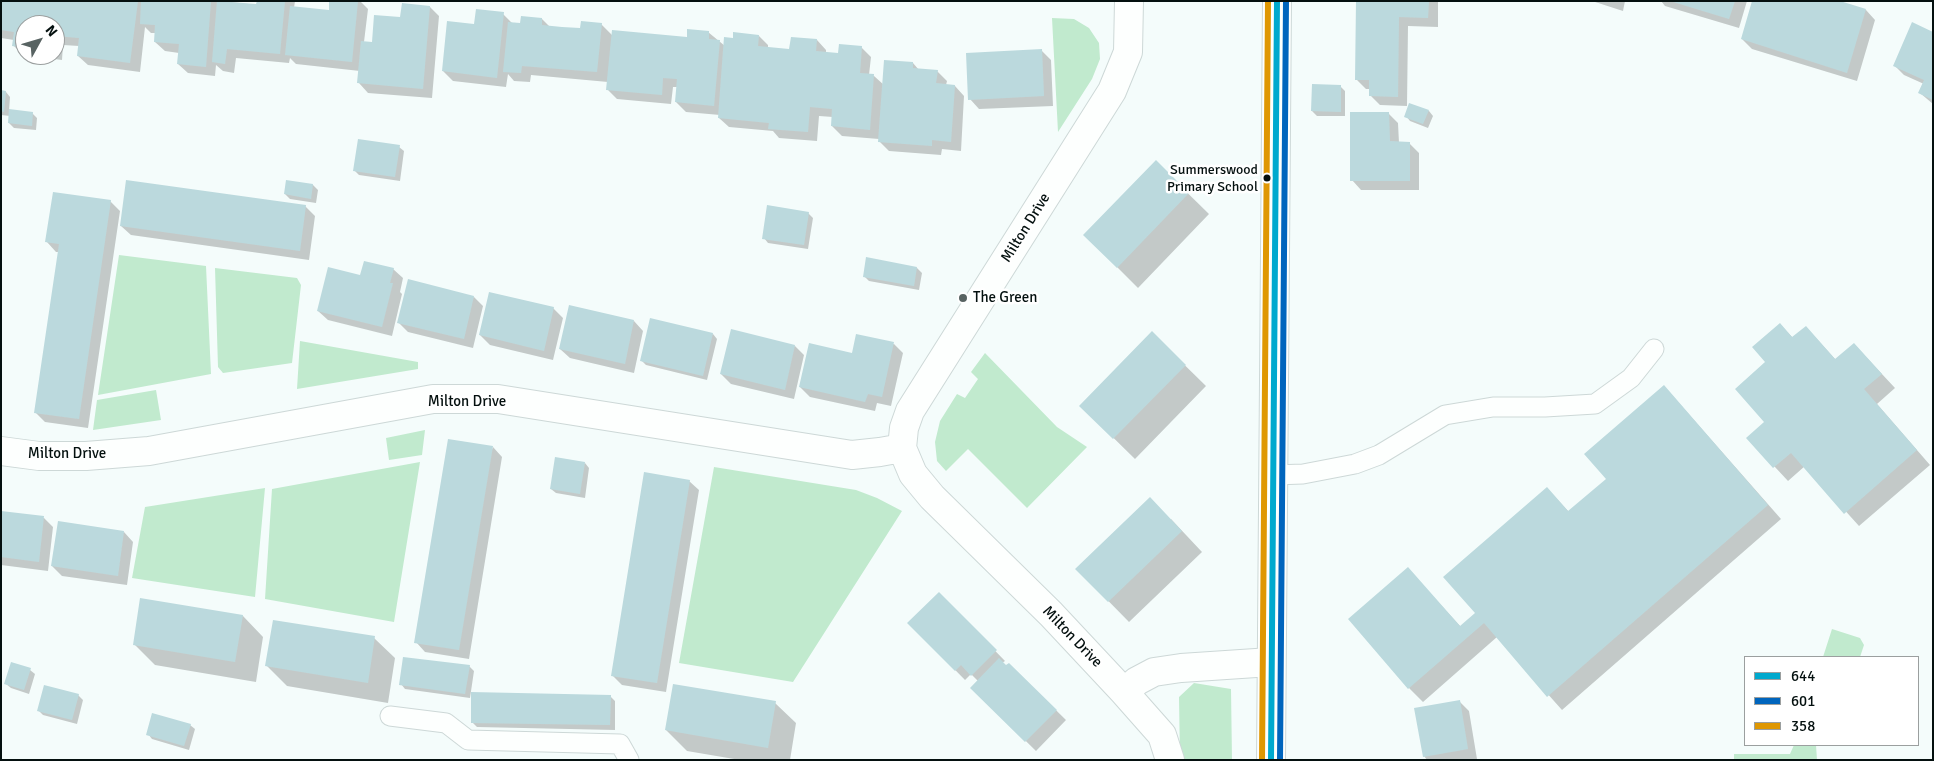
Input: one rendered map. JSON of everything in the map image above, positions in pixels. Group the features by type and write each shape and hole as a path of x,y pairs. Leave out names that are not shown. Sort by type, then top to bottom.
{"street":[{"name":"Milton Drive","path":"1129,1 1128,52 1112,91 910,411 904,428 902,448 914,474 932,497 1050,614 1162,735 1170,760"},
{"path":"1271,760 1277,1"},
{"name":"Milton Drive","path":"1,451 39,456 86,456 149,451 433,399 498,399 852,455 902,448"},
{"path":"1124,692 1137,681 1154,672 1181,668 1271,662"}],"lane":[{"path":"1274,475 1303,474 1355,464 1378,455 1445,415 1493,407 1545,407 1596,404 1631,378 1654,349"},
{"path":"390,716 446,723 468,740 620,744 629,760"}],"green space":[{"path":"1052,18 1074,19 1089,28 1099,43 1100,59 1092,79 1058,132"},
{"path":"119,255 206,266 211,374 98,395"},
{"path":"215,268 297,278 301,285 292,363 223,373 218,367"},
{"path":"300,341 418,362 418,369 297,389"},
{"path":"985,353 1057,427 1087,447 1027,508 968,449 946,471 937,461 935,442 940,421 957,394 965,398 978,379 971,372"},
{"path":"156,390 161,420 93,430 97,400"},
{"path":"425,430 422,455 389,460 386,438"},
{"path":"420,462 394,622 265,599 272,489"},
{"path":"714,467 856,490 902,511 793,682 679,663"},
{"path":"265,488 255,597 132,578 145,507"},
{"path":"1832,629 1860,638 1864,645 1860,656 1823,656"},
{"path":"1194,683 1231,689 1232,760 1180,760 1179,697"},
{"path":"1794,746 1816,746 1817,760 1734,760 1734,754 1790,754"}],"building":[{"path":"1,1 138,1 130,63 77,56 79,38 65,37 65,15 15,15 15,46 12,46 14,32 1,30"},
{"path":"141,1 211,1 206,67 177,64 179,44 154,42 155,25 140,24"},
{"path":"217,1 256,4 257,1 285,1 280,54 227,49 225,64 212,62"},
{"path":"329,1 358,1 352,62 285,55 290,6 329,10"},
{"path":"1356,1 1429,1 1428,18 1399,17 1398,97 1369,96 1369,80 1355,80"},
{"path":"1670,1 1735,1 1729,19"},
{"path":"1752,1 1840,1 1866,9 1847,73 1741,39"},
{"path":"402,3 430,6 423,89 357,83 361,41 372,42 374,15 400,17"},
{"path":"476,9 504,12 497,78 442,71 447,21 474,24"},
{"path":"521,16 542,18 542,25 562,27 580,28 581,21 602,23 597,72 522,66 521,73 503,72 508,22 520,23"},
{"path":"1912,22 1933,32 1933,100 1918,93 1924,80 1893,66"},
{"path":"687,29 709,31 709,39 720,40 714,106 675,102 677,79 663,78 662,95 606,90 612,30 687,37"},
{"path":"733,32 759,35 758,46 789,49 791,37 817,39 816,51 838,53 839,44 862,46 860,73 874,74 870,130 831,126 832,109 810,107 808,132 768,129 769,123 718,118 724,37 733,38"},
{"path":"1042,49 1044,96 968,100 966,53"},
{"path":"884,60 913,62 913,68 938,70 936,83 955,85 951,142 932,140 932,146 878,142"},
{"path":"1312,84 1341,85 1341,112 1311,111"},
{"path":"1,90 6,91 4,112 1,111"},
{"path":"1409,103 1429,110 1423,124 1404,117"},
{"path":"9,109 33,112 32,126 8,123"},
{"path":"1350,112 1389,112 1390,141 1410,142 1410,181 1350,181"},
{"path":"358,139 400,145 395,177 353,171"},
{"path":"1156,160 1189,193 1117,268 1083,235"},
{"path":"126,180 306,205 300,251 120,226"},
{"path":"286,180 313,184 311,199 284,194"},
{"path":"53,192 111,200 79,419 34,413 59,244 45,242"},
{"path":"767,205 809,212 804,245 762,239"},
{"path":"866,257 917,267 914,286 863,277"},
{"path":"364,261 394,268 390,283 393,283 382,327 317,311 328,267 360,275"},
{"path":"408,279 474,296 464,339 397,323"},
{"path":"489,292 554,307 544,351 479,335"},
{"path":"569,305 634,320 625,364 559,349"},
{"path":"650,318 713,333 703,376 640,361"},
{"path":"1780,323 1792,337 1806,326 1835,359 1854,343 1882,374 1864,389 1917,450 1844,514 1791,453 1773,468 1746,438 1764,422 1735,389 1765,362 1752,347"},
{"path":"731,329 795,345 785,390 720,374"},
{"path":"1152,331 1186,365 1113,439 1079,406"},
{"path":"856,334 894,342 882,397 868,394 865,402 799,387 809,343 852,353"},
{"path":"1664,385 1768,505 1547,697 1484,623 1408,689 1348,619 1408,567 1460,626 1475,613 1443,577 1547,487 1568,511 1606,479 1584,454"},
{"path":"448,439 493,446 459,650 414,643"},
{"path":"555,457 585,462 580,494 550,489"},
{"path":"644,472 690,480 657,683 611,676"},
{"path":"1150,497 1182,531 1108,602 1075,569"},
{"path":"1,511 44,516 39,562 1,557"},
{"path":"58,521 124,531 118,576 51,566"},
{"path":"939,592 997,650 971,676 961,665 955,671 907,623"},
{"path":"140,598 243,615 235,662 133,645"},
{"path":"273,620 375,636 368,683 265,666"},
{"path":"403,657 470,665 465,694 399,685"},
{"path":"999,658 1006,665 1009,663 1057,710 1025,742 970,688"},
{"path":"11,662 31,668 24,690 4,684"},
{"path":"673,684 776,701 768,748 665,730"},
{"path":"44,685 79,694 72,720 37,711"},
{"path":"471,692 611,695 610,725 471,723"},
{"path":"1460,700 1468,749 1423,757 1414,708"},
{"path":"152,713 191,724 184,746 146,735"}],"transit line":[{"name":"358","path":"1262,760 1268,1"},
{"name":"644","path":"1271,760 1277,1"},
{"name":"601","path":"1280,760 1286,1"}],"place":[{"name":"Summerswood Primary School","path":"1267,178"},
{"name":"The Green","path":"963,298"}]}
